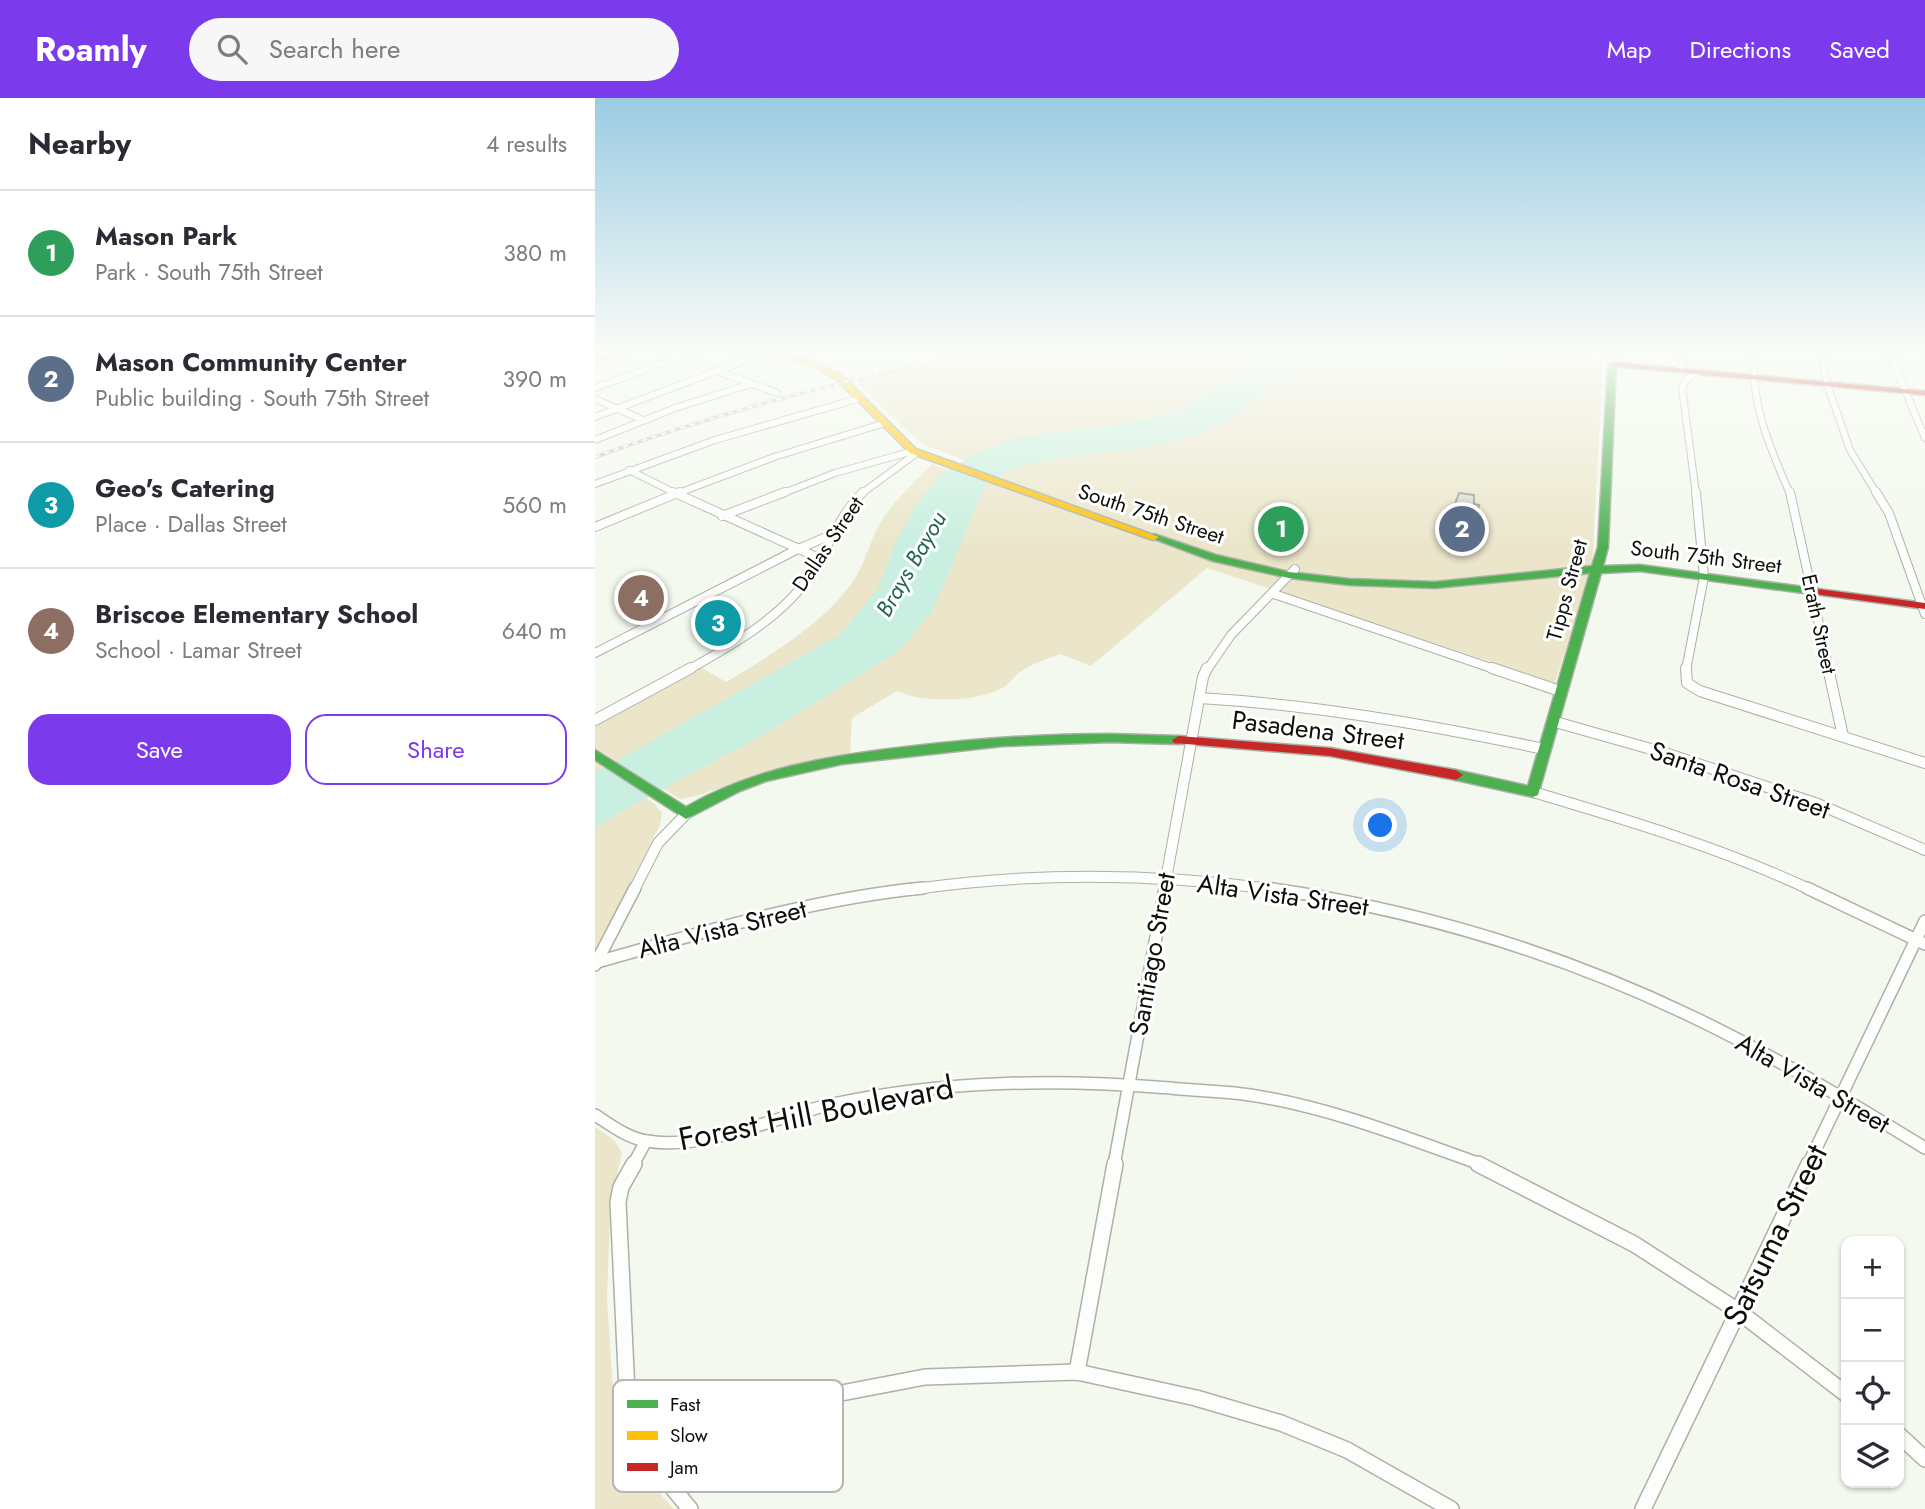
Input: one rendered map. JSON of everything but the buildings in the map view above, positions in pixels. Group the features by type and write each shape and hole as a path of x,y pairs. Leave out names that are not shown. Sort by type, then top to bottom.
{"street":[{"path":"638,418 643,420"},
{"path":"595,440 649,418"},
{"path":"595,484 715,440 792,418"},
{"name":"South 75th Street","path":"880,418 920,449 944,462"},
{"name":"Tipps Street","path":"1532,792 1603,547 1608,418"},
{"path":"1686,418 1699,513 1703,574 1685,675 1687,683 1925,763"},
{"name":"Erath Street","path":"1761,418 1765,437 1791,495 1843,736"},
{"path":"1839,418 1850,450 1888,513 1923,605"},
{"path":"1916,418 1925,438"},
{"path":"595,527 675,492 756,462 885,423"},
{"name":"South 75th Street","path":"885,423 891,433 913,451 1219,553 1292,572 1434,581 1598,565 1703,574 1923,605"},
{"path":"722,516 835,473 913,451"},
{"name":"Dallas Street","path":"595,720 741,638 795,595 821,559 833,534 859,495 914,455 913,451"},
{"path":"629,470 722,516 821,559"},
{"path":"595,653 796,550 833,534"},
{"name":"Santiago Street","path":"1077,1373 1164,880 1203,677 1211,659 1292,572"},
{"path":"1274,594 1560,691"},
{"path":"1200,698 1294,704 1383,715 1544,748"},
{"name":"Santa Rosa Street","path":"1552,721 1665,753 1818,804 1925,850"},
{"name":"Pasadena Street","path":"686,814 716,794 763,775 820,763 983,742 1074,737 1192,740 1331,752 1532,792 1659,830 1775,873 1921,942"},
{"path":"595,754 686,814 665,833 655,848 596,964"},
{"name":"Alta Vista Street","path":"596,964 731,925 832,902 1014,879 1094,876 1282,891 1382,909 1491,937 1632,990 1732,1037 1925,1148"},
{"name":"Satsuma Street","path":"1643,1509 1921,942 1925,921"},
{"name":"Forest Hill Boulevard","path":"595,1115 621,1132 646,1141 668,1142 702,1139 833,1104 953,1085 1031,1081 1129,1085 1250,1095 1360,1121 1490,1168 1634,1244 1738,1311 1841,1390"},
{"path":"626,1380 618,1202 621,1187 646,1141"},
{"path":"843,1392 925,1377 1077,1373 1196,1398 1281,1423 1347,1450 1451,1509"},
{"path":"1904,1440 1925,1459"},
{"path":"675,1492 690,1509"}],"shaded area":[{"path":"894,418 1600,418 1592,567 1555,683 1207,568 1091,666 1060,654 1024,669 1004,687 980,696 951,700 921,698 897,691 852,718 850,756 770,770 700,795 680,799 595,748 595,722 697,665 726,682 808,628 837,602 849,587 887,512 932,464 949,470 1000,473 927,446"},
{"path":"595,762 655,804 662,813 660,825 595,953"},
{"path":"595,1127 614,1140 622,1153 611,1201 607,1300 613,1389 613,1492 658,1492 674,1509 595,1509"}],"water":[{"name":"Brays Bayou","path":"1150,418 1231,418 1189,437 1164,444 1033,463 1008,472 985,485 932,612 897,652 766,733 619,813 595,829 595,773 841,634 877,590 897,540 917,503 940,476 976,453 1013,439 1060,431 1117,426"}],"railway":[{"path":"595,457 715,418"}],"traffic: fast":[{"path":"1456,775 1533,792 1603,547 1609,418"},
{"path":"1154,537 1213,558 1289,575 1349,582 1435,585 1580,570 1640,568 1818,592"},
{"path":"595,754 686,814 710,799 761,778 842,760 1003,742 1073,738 1179,740"}],"traffic: slow":[{"path":"880,418 913,451 1154,537"}],"traffic: jam":[{"path":"1818,592 1925,606"},
{"path":"1179,740 1330,752 1456,775"}],"place":[{"name":"Mason Park","path":"1281,529"},
{"name":"Mason Community Center","path":"1462,529"},
{"name":"Briscoe Elementary School","path":"641,598"},
{"name":"Geo's Catering","path":"718,623"}]}
